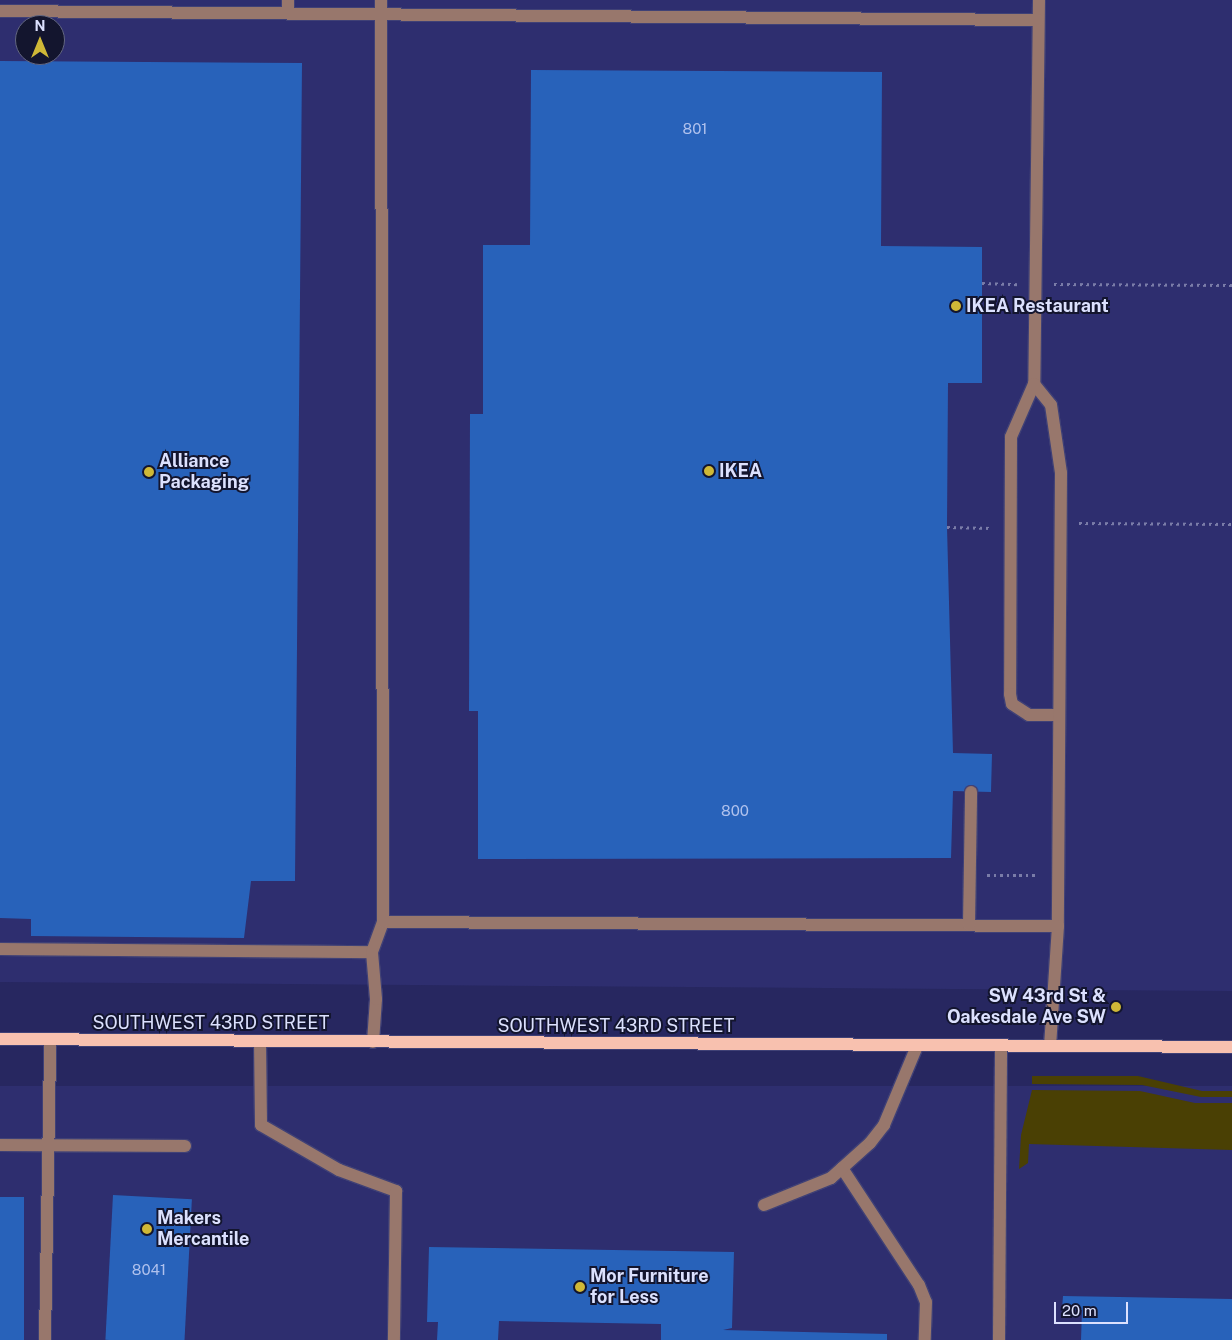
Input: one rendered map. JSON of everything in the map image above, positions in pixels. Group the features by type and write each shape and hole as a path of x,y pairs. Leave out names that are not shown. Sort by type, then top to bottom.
{"main road":[{"name":"SOUTHWEST 43RD STREET","path":"0,1039 1232,1047"}],"lane":[{"path":"373,1042 376,999 372,952 383,922 381,0"},
{"path":"1038,0 1034,384 1010,438 1010,694 1012,704 1029,715 1058,715"},
{"path":"0,11 288,6 381,15 1038,20"},
{"path":"1034,384 1051,405 1061,473 1058,926 1050,1045"},
{"path":"969,925 971,792"},
{"path":"383,922 1058,926"},
{"path":"0,949 372,952"},
{"path":"46,1340 50,1039"},
{"path":"260,1041 261,1125 340,1170 396,1191 394,1340"},
{"path":"764,1205 792,1197 842,1168 884,1125 917,1046"},
{"path":"999,1340 1001,1046"},
{"path":"0,1145 185,1146"},
{"path":"842,1168 920,1285 926,1302 925,1340"}],"path":[{"path":"982,283 1019,284"},
{"path":"1054,284 1232,285"},
{"path":"1079,523 1232,524"},
{"path":"947,528 994,528"},
{"path":"970,875 1035,875"}],"shaded area":[{"path":"0,0 1232,0 1232,991 0,982"},
{"path":"1032,1076 1138,1076 1202,1091 1232,1091 1232,1097 1201,1097 1142,1085 1032,1084"},
{"path":"0,1086 1232,1086 1232,1340 0,1340"},
{"path":"1032,1090 1140,1091 1195,1103 1232,1103 1232,1150 1029,1144 1028,1163 1019,1169 1021,1135"}],"building":[{"name":"Alliance Packaging","path":"0,61 15,61 15,65 65,65 65,61 302,63 295,881 251,881 244,938 31,936 31,919 0,918"},
{"name":"IKEA","path":"531,70 882,72 881,246 982,247 982,383 948,383 947,527 953,753 992,754 991,792 953,791 951,858 478,859 478,711 469,711 470,414 483,414 483,245 530,245"},
{"path":"113,1195 192,1199 185,1340 105,1340"},
{"path":"0,1197 24,1197 24,1340 0,1340"},
{"name":"Mor Furniture for Less","path":"429,1247 734,1252 732,1328 723,1330 887,1334 887,1340 661,1340 661,1324 499,1321 498,1340 437,1340 438,1322 427,1322"},
{"path":"1063,1296 1232,1299 1232,1340 1081,1340 1082,1310 1062,1309"}],"place":[{"name":"IKEA Restaurant","path":"956,306"},
{"name":"IKEA","path":"709,471"},
{"name":"Alliance Packaging","path":"149,472"},
{"name":"SW 43rd St & Oakesdale Ave SW","path":"1116,1007"},
{"name":"Makers Mercantile","path":"147,1229"},
{"name":"Mor Furniture for Less","path":"580,1287"}]}
